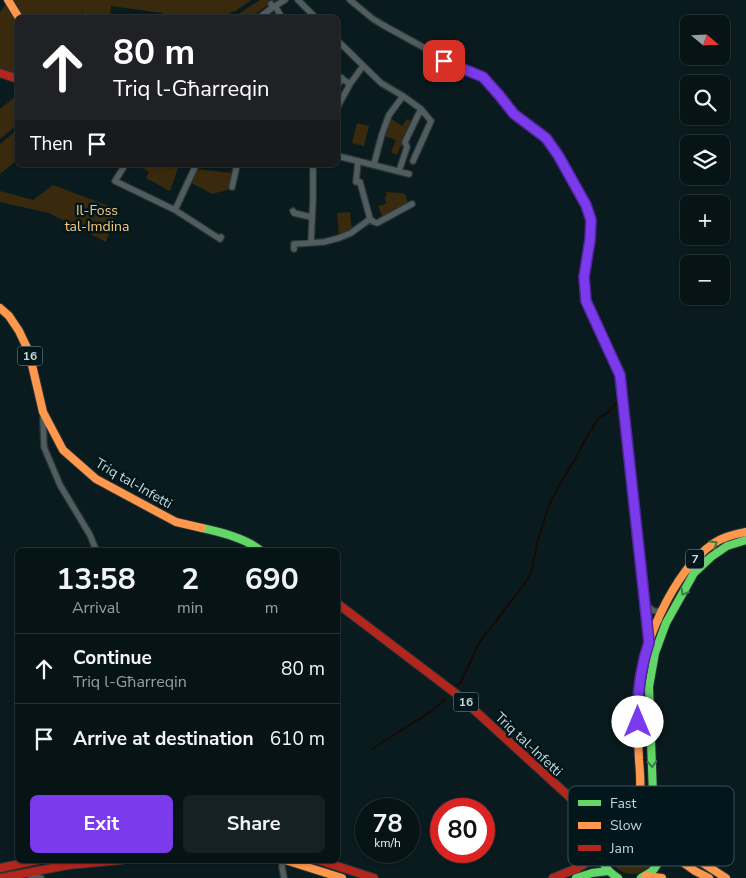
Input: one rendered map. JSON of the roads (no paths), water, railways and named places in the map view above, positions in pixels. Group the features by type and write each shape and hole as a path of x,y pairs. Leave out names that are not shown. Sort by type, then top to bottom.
{"main road":[{"path":"0,4 3,0"},
{"path":"8,0 17,15"},
{"path":"0,73 15,78"},
{"name":"Triq tal-Infetti","path":"0,308 9,316 29,352 43,412 63,450 96,479 176,522 222,532 258,548"},
{"name":"7","path":"640,786 637,706 642,666 649,642 663,609 688,567 698,556 715,543 727,536 746,532"},
{"name":"7","path":"653,786 649,687 655,653 666,623 694,573 711,556 727,546 746,540"},
{"name":"Triq tal-Infetti","path":"340,606 458,696 568,796"},
{"path":"0,868 24,863"},
{"path":"0,878 68,865 89,863"},
{"path":"294,863 342,878"},
{"path":"327,863 374,878"},
{"name":"7","path":"553,878 581,866"},
{"path":"643,877 655,866"},
{"path":"688,866 709,878"},
{"path":"707,866 726,878"},
{"path":"576,878 591,872 613,875"},
{"path":"643,877 662,878"}],"street":[{"path":"262,15 273,6 285,0"},
{"path":"296,0 313,15"},
{"path":"350,0 383,26 452,65 483,77 514,114 546,138 558,155 586,205 591,220 584,277 586,301 620,375 649,642"},
{"path":"273,6 280,15"},
{"path":"340,43 381,83 421,109 431,121 413,161"},
{"path":"340,102 363,66"},
{"path":"340,77 350,84"},
{"path":"374,164 389,115 403,96"},
{"path":"399,171 407,147 405,142 421,109"},
{"path":"340,156 409,174"},
{"path":"358,161 356,182 360,182 370,219 377,223 412,204"},
{"path":"124,167 115,181 175,210 220,239 221,237"},
{"path":"175,210 195,167"},
{"path":"232,188 237,167"},
{"path":"311,242 312,167"},
{"path":"293,211 294,213 312,216"},
{"path":"294,249 294,244 324,242 351,233 370,219"},
{"path":"43,412 44,447 60,485 90,535 95,548"},
{"path":"644,602 655,611 660,612 663,609"},
{"path":"283,863 284,878"},
{"path":"21,873 41,878"}],"waterway":[{"path":"457,686 461,682 479,643 531,574 537,543 548,508 558,487 598,419 619,401"},
{"path":"372,749 433,710 445,699"}],"park label":[{"name":"Il-Foss tal-Imdina","path":"97,218"}]}
